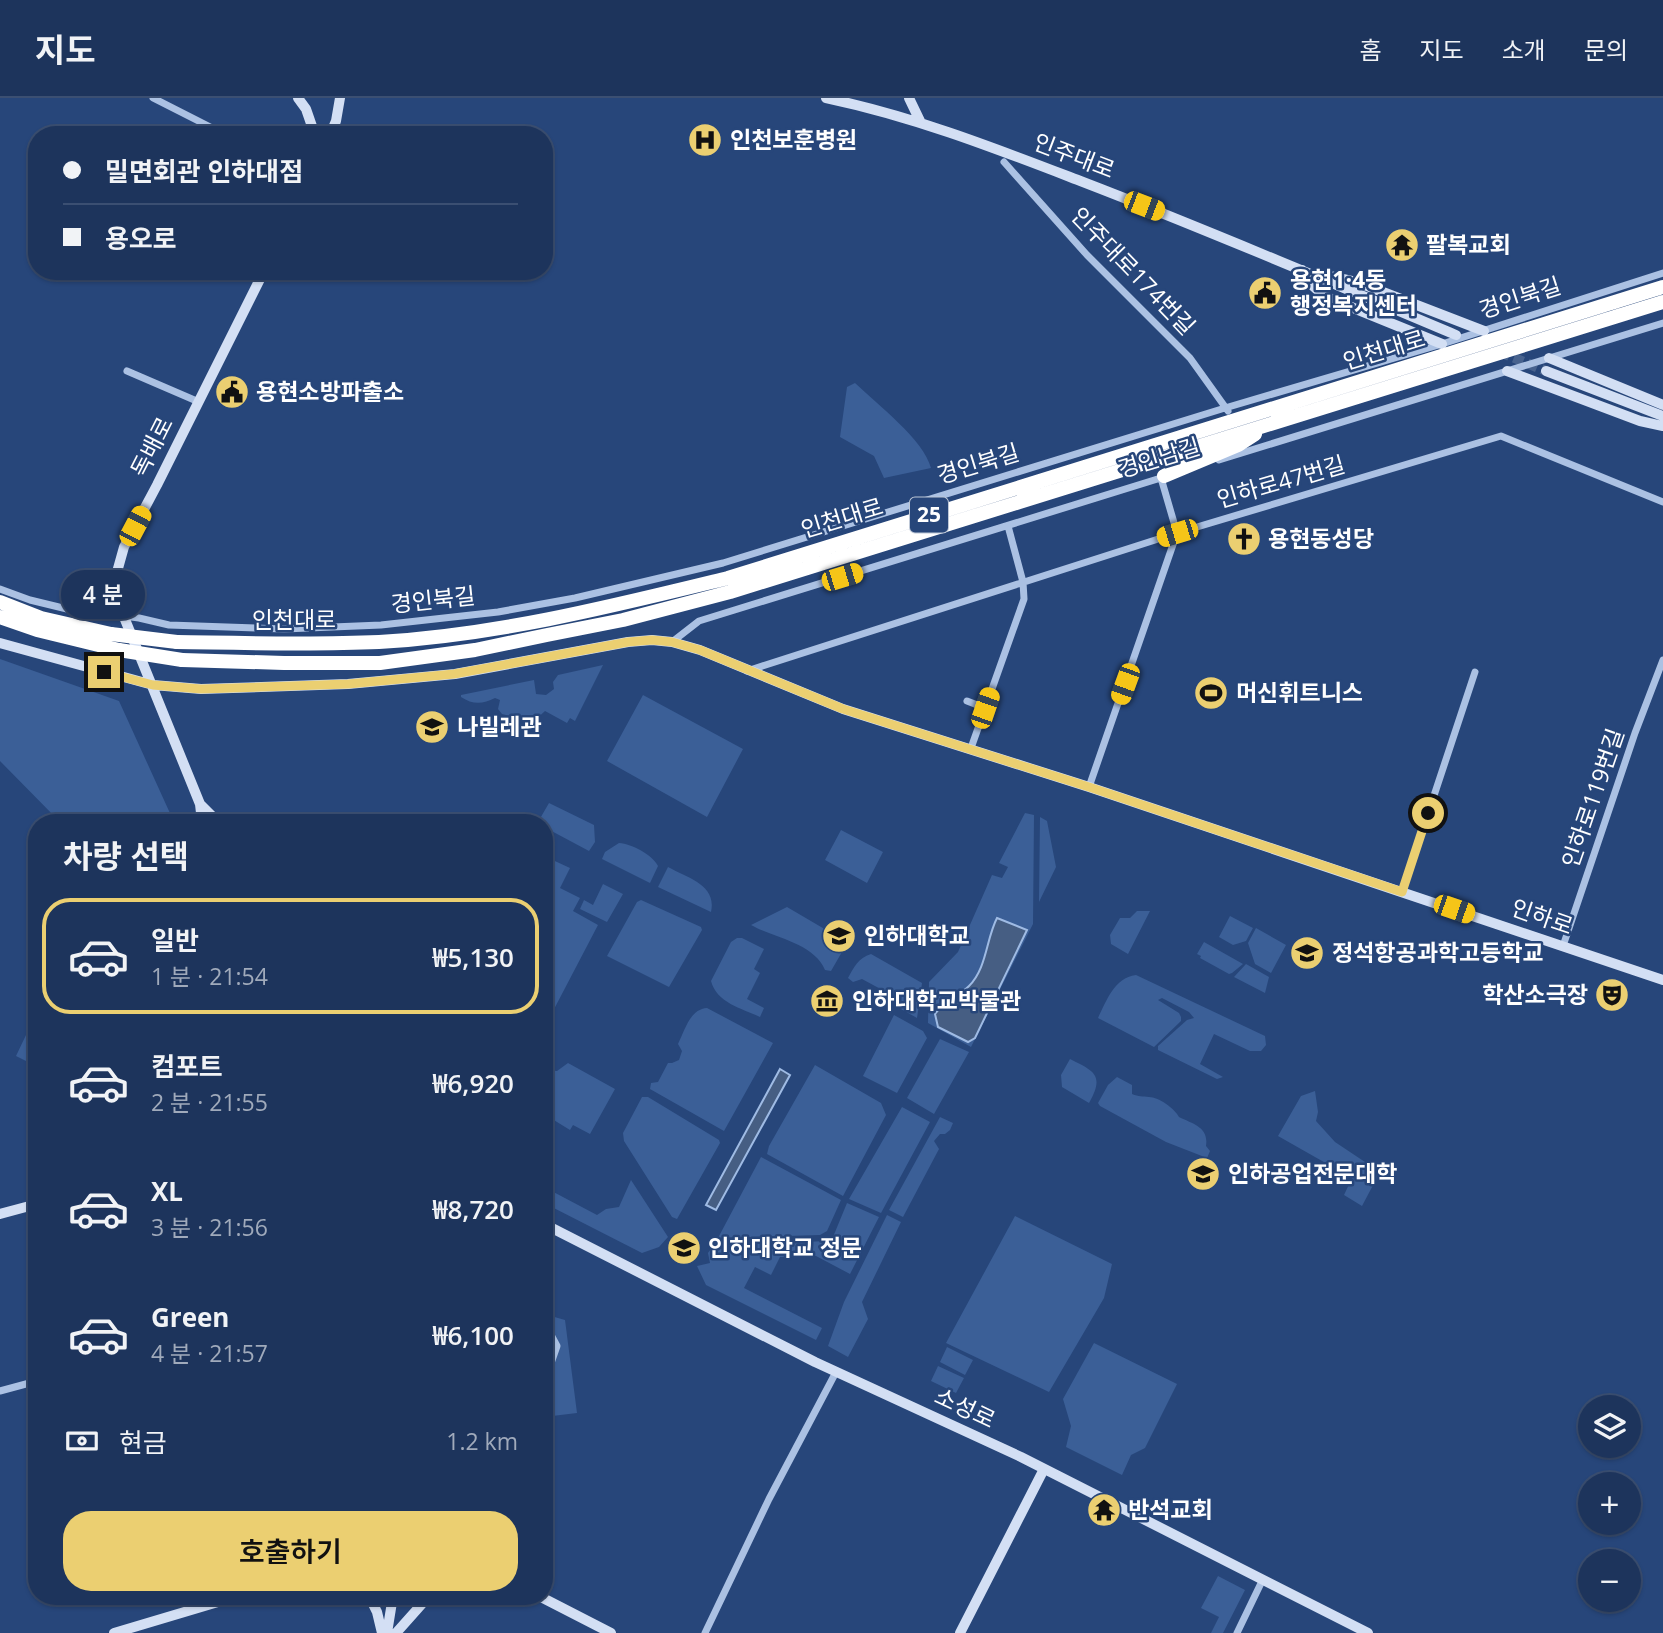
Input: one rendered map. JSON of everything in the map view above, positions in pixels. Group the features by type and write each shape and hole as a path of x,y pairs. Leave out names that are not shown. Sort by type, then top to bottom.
{"highway":[{"name":"인천대로","path":"0,602 41,618 111,634 177,642 379,642 543,621 728,578 1663,287"},
{"name":"인천대로","path":"0,617 37,630 118,650 181,660 380,663 475,650 623,620 730,592 1663,302"},
{"path":"1163,477 1238,445 1268,425"}],"main road":[{"path":"298,98 306,108 312,126"},
{"path":"334,126 340,98"},
{"name":"인주대로","path":"826,98 920,121 993,148 1008,159 1189,223 1456,335"},
{"path":"909,98 920,121"},
{"path":"1301,270 1357,282 1484,331"},
{"path":"1301,270 1311,285 1324,296 1442,344"},
{"name":"독배로","path":"201,814 200,804 124,617 117,572 124,547 260,280"},
{"path":"1549,358 1663,405"},
{"path":"1507,371 1640,421 1663,426"},
{"path":"1546,371 1663,416"},
{"name":"인하로","path":"0,643 153,685 201,689 348,684 454,674 628,642 672,642 700,650 843,709 971,748 1663,980"},
{"name":"독배로","path":"200,804 210,814"},
{"path":"0,1214 28,1206"},
{"name":"소성로","path":"553,1229 836,1372 1044,1469 1368,1633"},
{"path":"960,1633 1044,1469"},
{"path":"553,1603 611,1633"},
{"path":"114,1633 208,1605"},
{"path":"374,1605 385,1633"},
{"path":"385,1633 391,1605"},
{"path":"396,1633 421,1605"}],"street":[{"path":"152,98 163,100 210,126"},
{"name":"인주대로174번길","path":"1008,159 1090,258 1190,358 1227,410"},
{"name":"경인북길","path":"0,590 30,600 169,625 284,628 381,625 498,612 590,595 723,563 1484,331 1663,272"},
{"name":"경인남길","path":"672,642 699,621 1663,323"},
{"path":"127,371 199,402"},
{"name":"인하로47번길","path":"746,671 1177,533 1501,436 1663,502"},
{"path":"1089,787 1177,533 1163,477"},
{"path":"971,748 1024,599 1023,582 1007,526"},
{"name":"인하로119번길","path":"1563,946 1635,733 1662,662"},
{"path":"1402,892 1475,672"},
{"path":"967,701 985,708"},
{"path":"553,1339 557,1346 553,1357"},
{"path":"557,1346 568,1345"},
{"path":"705,1633 769,1499 836,1372"},
{"path":"0,1391 28,1383"},
{"path":"1237,1633 1263,1579"}],"shaded area":[{"path":"855,383 910,434 927,457 931,468 884,478 874,456 840,437 847,387"},
{"path":"0,659 119,701 170,814 52,814 0,761"},
{"path":"603,665 575,721 570,718 567,723 545,711 533,722 502,714 498,709 500,700 495,698 478,703 461,697 534,680 536,694 546,695 554,689 553,682 558,675"},
{"path":"643,695 743,749 707,817 607,761"},
{"path":"549,803 594,825 595,842 589,851 553,832 553,814 543,814"},
{"path":"1025,813 1034,815 1033,924 971,1047 928,1023 929,982 958,952 992,875 1002,878 1008,867 999,863"},
{"path":"1040,817 1047,821 1056,867 1039,902"},
{"path":"841,830 883,852 867,883 825,860"},
{"path":"619,843 630,845 652,858 658,866 650,883 602,859 605,852"},
{"path":"553,860 570,868 560,888 580,898 573,911 598,925 553,1011"},
{"path":"668,867 705,889 710,895 711,912 658,887"},
{"path":"603,884 623,894 607,922 580,909 584,900 593,905"},
{"path":"641,900 701,927 702,930 669,987 607,956 637,902"},
{"path":"787,907 845,941 846,945 831,971 825,970 820,961 803,947 751,925"},
{"path":"1137,911 1150,911 1128,954 1111,944 1110,935 1120,918 1130,918"},
{"path":"1230,916 1253,928 1246,941 1233,945 1219,937"},
{"path":"997,918 1027,930 975,1038 968,1042 938,1027 935,1014 975,979"},
{"path":"1256,928 1286,945 1271,973 1255,964 1248,943"},
{"path":"737,938 764,949 754,969 760,973 747,999 764,1008 760,1017 724,1000 711,981 731,942"},
{"path":"1204,942 1243,964 1229,974 1200,958 1197,954"},
{"path":"871,954 922,983 917,1018 901,1009 899,999 862,979 853,982 848,978 860,960"},
{"path":"1246,964 1269,977 1265,993 1234,977"},
{"path":"1136,975 1265,1036 1266,1045 1261,1051 1250,1051 1214,1034 1200,1064 1223,1077 1217,1079 1158,1050 1158,1046 1187,1020 1194,1018 1189,1012 1162,998 1158,1000 1179,1013 1181,1021 1154,1047 1098,1018 1117,985"},
{"path":"707,1008 773,1043 724,1131 650,1089 651,1083 658,1082 668,1063 679,1060 682,1051 678,1044 692,1016"},
{"path":"894,1015 923,1031 927,1038 897,1093 863,1076"},
{"path":"26,1035 28,1036 28,1062 16,1056"},
{"path":"940,1039 969,1052 934,1114 907,1098"},
{"path":"1070,1059 1094,1075 1096,1086 1089,1103 1062,1087 1061,1075"},
{"path":"568,1063 615,1089 590,1134 573,1125 570,1130 553,1120 553,1071 557,1071"},
{"path":"815,1065 881,1103 886,1115 843,1196 767,1154"},
{"path":"780,1069 790,1075 716,1210 706,1205"},
{"path":"1117,1077 1132,1085 1132,1094 1157,1099 1179,1117 1199,1127 1205,1134 1206,1146 1210,1151 1207,1158 1166,1142 1100,1106 1098,1103 1108,1085"},
{"path":"1315,1091 1318,1112 1316,1121 1335,1142 1380,1172 1362,1206 1344,1195 1352,1178 1278,1136 1301,1096"},
{"path":"642,1097 648,1097 720,1143 677,1219 672,1217 624,1141 623,1133"},
{"path":"902,1107 930,1122 881,1213 849,1199"},
{"path":"940,1117 953,1123 950,1130 940,1134 934,1141 939,1149 903,1217 889,1210"},
{"path":"761,1157 841,1200 827,1231 820,1235 718,1238"},
{"path":"631,1180 668,1237 659,1247 642,1253 553,1208 553,1192 597,1215 606,1209 619,1207"},
{"path":"847,1203 879,1217 850,1274 816,1256 780,1257 771,1275 755,1267 744,1288 822,1328 816,1340 706,1285 697,1266 710,1263 708,1253 713,1246 827,1241 833,1237"},
{"path":"887,1215 901,1222 862,1302 868,1319 848,1357 828,1346 844,1302"},
{"path":"1015,1216 1112,1264 1104,1298 1049,1392 946,1343"},
{"path":"553,1317 565,1320 577,1413 553,1416"},
{"path":"1094,1343 1177,1384 1145,1448 1131,1455 1122,1475 1066,1447 1071,1426 1063,1399"},
{"path":"947,1347 973,1360 965,1375 940,1362"},
{"path":"938,1366 964,1378 956,1393 931,1381"},
{"path":"1218,1576 1245,1590 1223,1633 1211,1633 1219,1617 1201,1608"}],"tunnel":[{"path":"1500,352 1546,371"}],"place":[{"name":"인천보훈병원","path":"705,140"},
{"name":"팔복교회","path":"1402,245"},
{"name":"용현1·4동 행정복지센터","path":"1265,293"},
{"name":"용현소방파출소","path":"232,392"},
{"name":"용현동성당","path":"1244,539"},
{"name":"머신휘트니스","path":"1211,693"},
{"name":"나빌레관","path":"432,727"},
{"name":"인하대학교","path":"839,936"},
{"name":"정석항공과학고등학교","path":"1307,953"},
{"name":"학산소극장","path":"1612,995"},
{"name":"인하대학교박물관","path":"827,1001"},
{"name":"인하공업전문대학","path":"1203,1174"},
{"name":"인하대학교 정문","path":"684,1248"},
{"name":"반석교회","path":"1104,1510"}],"route":[{"path":"104,672 153,685 201,689 348,684 454,674 628,642 672,642 700,650 843,709 971,748 1402,892 1428,813"}]}
